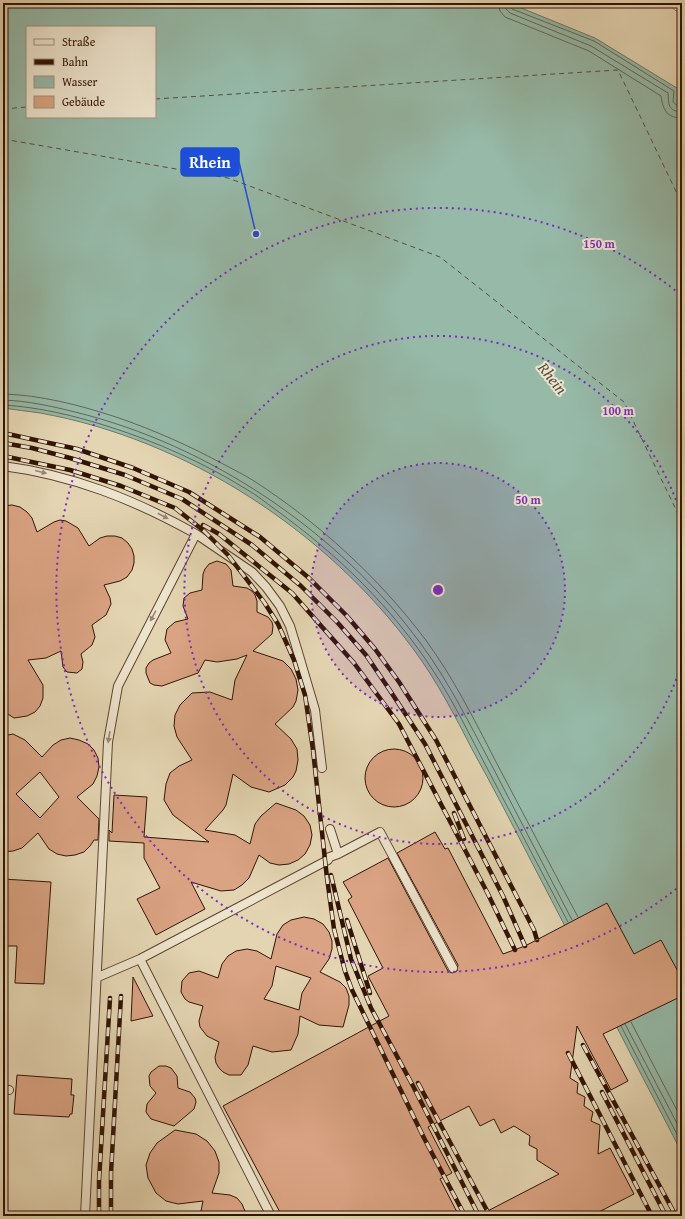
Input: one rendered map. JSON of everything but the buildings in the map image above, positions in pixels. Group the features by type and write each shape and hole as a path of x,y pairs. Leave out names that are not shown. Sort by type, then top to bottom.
{"lane":[{"path":"3,466 27,469 68,479 116,495 159,514 196,534 252,572 266,587 280,606 290,626 315,710 322,768"},
{"path":"85,1216 98,977 108,742 118,686 196,534"},
{"path":"330,829 338,854"},
{"path":"98,977 140,959 328,860 327,858 338,854 380,832 453,968"},
{"path":"140,959 271,1216"}],"water":[{"path":"3,3 509,3 595,38 680,90 677,101 682,103 682,1153 508,816 445,699 414,650 379,607 339,566 296,530 249,497 200,468 148,444 94,426 40,413 3,408"}],"ferry route":[{"path":"156,99 618,70 682,204"},
{"path":"3,109 26,107"},
{"path":"3,139 228,178 440,257 624,402 682,522"}],"railway":[{"path":"3,433 77,449 133,468 189,492 260,537 309,578 346,615 375,649 399,682 436,740 534,930 537,940"},
{"path":"3,443 32,448 125,475 182,499 252,545 301,586 337,622 366,655 425,744 503,896 525,946"},
{"path":"3,456 70,470 121,486 175,508 204,531 228,555 264,602 278,624 294,660 305,695 334,929 345,971 352,990 424,1138 465,1216"},
{"path":"203,525 219,534 292,593 354,663 399,724 487,892 515,950"},
{"path":"454,813 464,839"},
{"path":"331,875 351,959 371,1008 412,1084 479,1216"},
{"path":"347,920 370,993"},
{"path":"111,1216 111,1173 121,996"},
{"path":"99,1216 99,1181 110,998"},
{"path":"583,1045 676,1216"},
{"path":"568,1053 652,1216"},
{"path":"418,1083 490,1216"},
{"path":"602,1092 666,1216"}],"place":[{"name":"Rhein","path":"256,234"}]}
